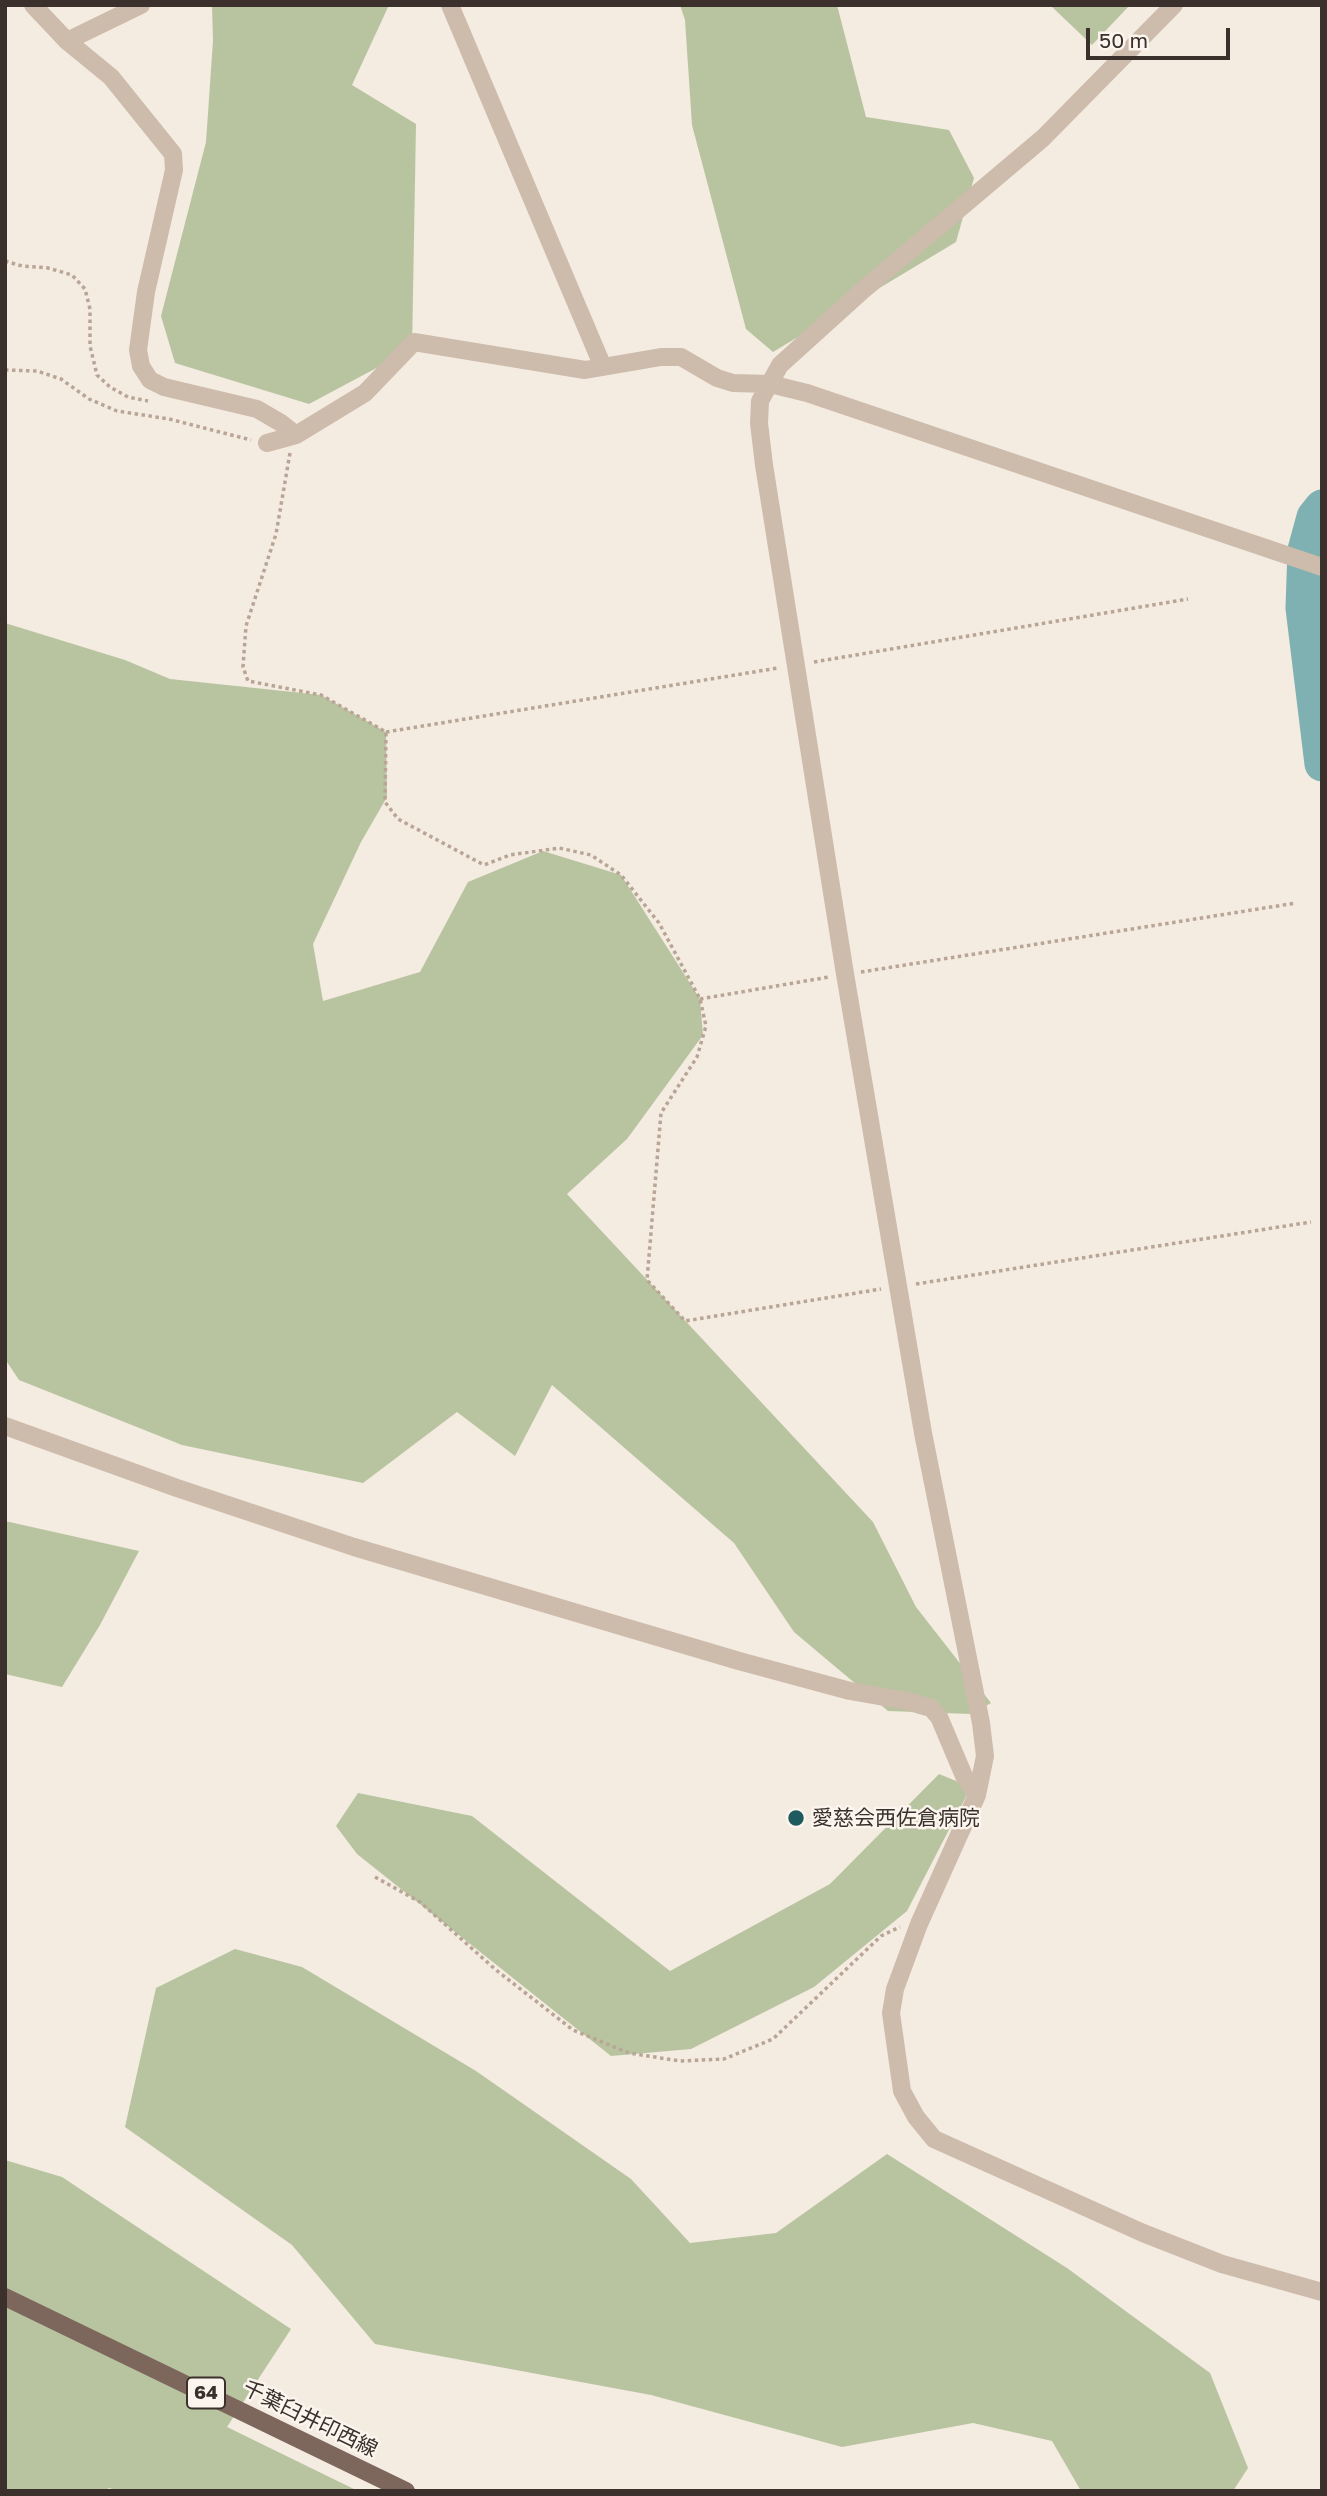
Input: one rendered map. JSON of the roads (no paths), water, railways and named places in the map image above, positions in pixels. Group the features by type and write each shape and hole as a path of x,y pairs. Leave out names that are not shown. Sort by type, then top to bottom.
{"main road":[{"name":"千葉臼井印西線","path":"5,2297 406,2491"}],"street":[{"path":"33,5 67,41 111,77 173,154 174,170 146,292 138,350 141,366 150,380 175,390 257,409 296,435"},
{"path":"67,41 141,5"},
{"path":"450,5 603,367"},
{"path":"1174,5 1043,138 863,290 780,365 760,401 759,423 845,974 926,1445 981,1723 985,1756 977,1795 919,1924 895,1989 891,2013 902,2091 916,2117 934,2139 1154,2237 1222,2264 1322,2292"},
{"path":"267,443 296,435 365,393 414,342 585,370 661,357 681,357 717,378 733,383 770,384 807,393 1322,567"},
{"path":"5,1426 177,1488 354,1547 739,1661 850,1691 931,1708 939,1717 964,1776 977,1795"}],"waterway":[{"path":"1322,507 1314,517 1305,550 1303,608 1322,764"}],"place":[{"name":"愛慈会西佐倉病院","path":"796,1818"}]}
